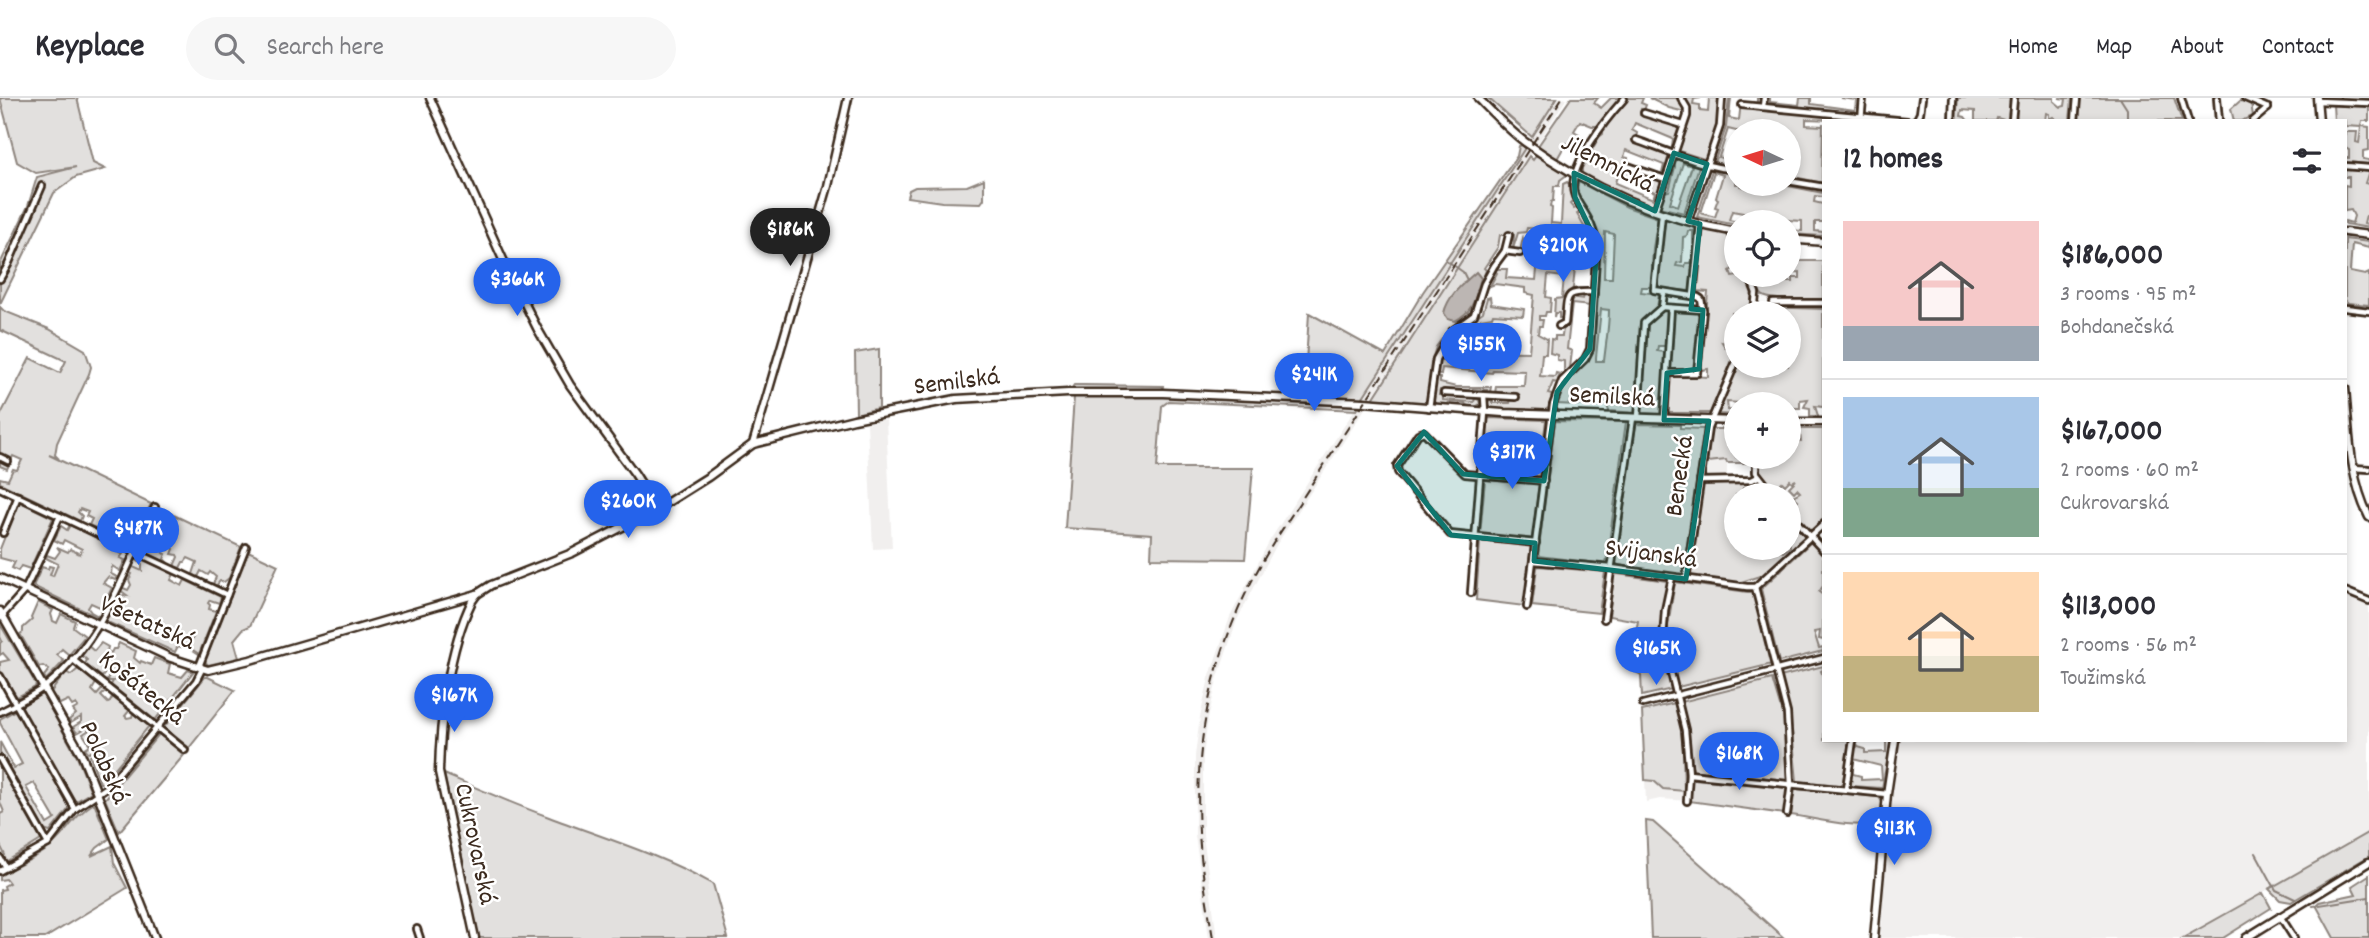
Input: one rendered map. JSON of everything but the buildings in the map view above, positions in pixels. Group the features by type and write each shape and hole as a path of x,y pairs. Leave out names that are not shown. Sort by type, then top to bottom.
{"street":[{"path":"430,98 537,328 570,385 657,509"},
{"path":"752,444 828,186 848,98"},
{"name":"Jilemnická","path":"1478,98 1525,142 1574,173 1620,197 1658,212 1724,229"},
{"path":"1654,290 1658,212 1665,179 1684,125 1687,108 1681,98"},
{"path":"1688,221 1720,126 1723,98"},
{"path":"1763,107 1764,98"},
{"path":"1742,105 1862,119 1863,98"},
{"path":"1917,119 1922,98"},
{"path":"1951,119 1953,98"},
{"path":"2012,119 2014,98"},
{"path":"2075,119 2077,98"},
{"path":"2181,98 2187,119"},
{"path":"2217,98 2219,119"},
{"path":"2245,98 2268,108"},
{"path":"2267,98 2268,108"},
{"path":"1527,607 1554,401 1562,381 1585,359 1590,349 1597,243 1593,228 1575,197 1574,173 1609,117 1625,99"},
{"path":"2319,119 2317,99 2369,103"},
{"path":"2255,119 2268,108"},
{"path":"1644,113 1684,125"},
{"path":"1636,140 1724,168"},
{"path":"1628,166 1665,179"},
{"path":"2347,166 2369,168"},
{"path":"1801,183 1822,187"},
{"path":"0,279 42,186"},
{"path":"1693,296 1700,224"},
{"path":"2347,232 2369,235"},
{"path":"1429,408 1436,359 1448,336 1474,315 1484,284 1505,251 1509,235"},
{"path":"1801,240 1822,242"},
{"path":"1505,251 1520,253"},
{"path":"1644,289 1701,299 1703,310 1697,373 1667,373"},
{"path":"1559,326 1565,323 1567,299 1571,294 1594,292"},
{"path":"1604,619 1636,418 1644,323 1662,307 1664,293"},
{"path":"1801,303 1822,303"},
{"path":"1662,307 1703,310"},
{"path":"1664,420 1671,308"},
{"path":"2347,308 2369,311"},
{"path":"1465,322 1476,327 1492,325"},
{"name":"Benecká","path":"1686,579 1709,421 1729,378"},
{"name":"Semilská","path":"202,669 216,669 250,660 477,594 491,585 572,553 657,509 708,477 752,444 854,419 956,399 1068,393 1163,393 1485,412 1724,421"},
{"path":"1444,393 1516,397"},
{"path":"1471,593 1481,475 1484,396"},
{"path":"2347,411 2352,468 2360,498 2369,517"},
{"path":"1801,422 1822,422"},
{"path":"1535,543 1450,534 1397,469 1418,433 1424,432 1462,473 1544,481"},
{"path":"0,457 8,461"},
{"path":"2352,468 2369,468"},
{"path":"1756,469 1763,483"},
{"path":"1700,481 1752,480 1758,477"},
{"path":"0,488 227,595"},
{"path":"3,533 18,496"},
{"path":"0,712 44,687 72,659 99,625 155,507"},
{"path":"1,615 25,590 60,516"},
{"path":"1787,814 1791,784 1787,713 1755,587 1822,526"},
{"path":"1801,527 1822,549"},
{"path":"0,858 3,869 48,844 75,809 107,787 196,681 202,669 200,664 246,547"},
{"name":"Svijanská","path":"1534,561 1755,587"},
{"path":"1672,577 1663,640 1685,730 1689,774 1687,801"},
{"name":"Všetatská","path":"0,578 171,658 202,669"},
{"path":"2347,592 2369,601"},
{"name":"Cukrovarská","path":"475,938 439,772 439,750 447,691 468,609 477,594"},
{"name":"Polabská","path":"1,615 81,753 155,938"},
{"path":"1643,704 1822,658"},
{"name":"Košátecká","path":"72,659 185,750"},
{"path":"0,676 75,809"},
{"path":"1846,789 1853,742"},
{"path":"1874,938 1887,794 1895,742"},
{"path":"0,758 48,844"},
{"path":"1689,774 1887,794"},
{"path":"2246,938 2369,862"},
{"path":"2280,916 2294,938"},
{"path":"417,929 420,938"}],"highlighted area":[{"path":"1674,153 1707,164 1688,221 1700,224 1691,309 1703,310 1699,369 1667,373 1664,420 1709,421 1686,579 1534,561 1535,543 1451,535 1397,466 1424,432 1463,474 1544,481 1557,392 1590,349 1597,243 1575,197 1574,173 1655,211"}],"shaded area":[{"path":"0,98 77,98 93,163 105,169 76,177 54,193 0,304 0,264 28,206 37,177 76,167 36,173 17,162"},
{"path":"1488,98 1557,98 1532,137"},
{"path":"1557,98 1567,98 1277,544 1237,620 1217,680 1203,757 1203,835 1217,938 1209,938 1195,835 1195,756 1209,678 1230,617 1270,540"},
{"path":"1571,98 1598,98 1594,103 1601,108 1611,98 1643,98 1641,103 1646,105 1644,110 1641,109 1640,115 1679,127 1672,147 1673,139 1635,123 1632,130 1637,133 1635,142 1669,154 1662,173 1664,165 1626,150 1624,157 1628,158 1623,168 1662,181 1652,208 1582,175 1582,168 1603,134 1603,126 1592,126 1580,121 1574,131 1579,134 1572,146 1566,143 1557,159 1538,146","holes":["1617,176 1655,192 1653,199 1615,183"]},
{"path":"1649,98 1701,98 1694,99 1693,104 1700,105 1700,111 1708,112 1709,98 1720,98 1719,119 1707,157 1704,159 1679,151 1689,113 1669,108"},
{"path":"1731,98 1729,118 1734,119 1727,119"},
{"path":"1757,98 1770,98 1770,102 1799,105 1800,98 1811,98 1811,104 1855,110 1856,100 1841,98 1859,98 1857,119 1806,119 1806,125 1822,126 1822,183 1801,178 1801,119 1739,119 1741,102 1757,104"},
{"path":"1958,98 2010,98 2008,119 1975,119 1975,111 1962,110 1961,116 1966,119 1956,119"},
{"path":"2017,98 2054,98 2061,107 2065,106 2066,99 2059,98 2072,98 2070,119 2049,119 2049,114 2046,113 2045,119 2015,119"},
{"path":"2080,98 2174,98 2181,119 2078,119"},
{"path":"2240,101 2251,103 2253,116 2234,119 2231,109"},
{"path":"2333,105 2369,106 2369,121 2362,121 2361,126 2369,127 2369,150 2363,151 2363,159 2369,160 2369,164 2347,162 2347,132 2357,132 2356,142 2359,143 2361,127 2347,126 2347,119 2334,119"},
{"path":"1724,133 1719,157 1724,159 1724,167 1714,163"},
{"path":"1523,145 1525,148 1361,400 1342,399 1333,393 1329,398 1304,396 1309,313 1385,355 1423,292 1517,156 1519,146"},
{"path":"1600,151 1609,154 1612,163 1609,172 1600,175 1591,172 1588,163 1591,154"},
{"path":"1538,153 1568,174 1560,180 1559,186 1554,186 1550,207 1551,223 1561,224 1563,184 1567,182 1573,201 1570,204 1574,209 1577,207 1580,212 1577,214 1586,230 1589,229 1592,239 1589,240 1588,235 1573,234 1570,267 1575,268 1573,288 1565,300 1564,318 1559,318 1559,313 1555,313 1554,317 1555,299 1562,298 1564,277 1548,275 1546,297 1551,298 1550,312 1539,316 1539,320 1543,320 1538,334 1547,339 1546,354 1542,354 1540,376 1555,377 1556,373 1560,374 1548,394 1552,395 1549,408 1489,409 1486,405 1492,399 1492,403 1510,403 1511,399 1516,400 1516,394 1495,394 1496,386 1524,386 1525,371 1493,370 1492,373 1442,368 1441,375 1435,374 1438,360 1442,361 1445,355 1442,353 1448,349 1447,345 1464,347 1464,351 1529,352 1534,295 1525,293 1525,288 1495,284 1490,286 1497,273 1495,269 1507,269 1506,278 1536,280 1538,259 1535,258 1535,252 1520,251 1523,238 1525,243 1539,244 1540,229 1527,228 1526,232 1518,233 1513,249 1514,235 1500,235 1498,247 1484,268 1486,270 1468,315 1467,280 1464,282 1448,319 1455,321 1466,316 1450,328 1436,347 1431,363 1428,400 1424,405 1373,399 1529,156 1533,160"},
{"path":"1675,157 1700,163 1684,213 1659,207 1664,192 1669,191 1675,167","holes":["1683,163 1692,166 1678,206 1670,203"]},
{"path":"1713,167 1724,171 1724,196 1801,196 1801,189 1822,193 1822,197 1815,196 1814,202 1822,204 1822,222 1815,222 1815,231 1822,232 1822,236 1801,235 1801,210 1724,210 1724,223 1697,217","holes":["1714,172 1723,175 1716,198 1715,217 1701,213"]},
{"path":"2347,170 2369,171 2365,183 2369,184 2369,216 2366,216 2364,224 2369,225 2369,228 2347,224 2347,222 2352,223 2354,216 2351,210 2347,211"},
{"path":"984,179 984,199 981,203 942,202 907,197 909,190 915,187 967,186"},
{"path":"1579,182 1627,207 1658,218 1651,287 1642,287 1641,292 1659,294 1657,309 1642,323 1637,413 1609,411 1606,403 1602,406 1556,404 1567,382 1589,356 1597,313 1597,238 1593,222 1576,189","holes":["1605,232 1614,234 1612,278 1604,278","1601,309 1609,310 1608,328 1604,361 1596,361"]},
{"path":"1665,219 1696,228 1694,244 1693,231 1688,231 1687,236 1683,237 1682,262 1676,266 1685,267 1686,263 1691,263 1694,251 1690,291 1657,288"},
{"path":"1703,229 1724,233 1724,287 1751,287 1751,301 1724,301 1722,342 1725,378 1710,413 1668,413 1670,377 1708,377 1708,369 1701,370 1708,292 1696,291"},
{"path":"2347,239 2369,242 2369,248 2352,244 2350,272 2365,275 2369,273 2369,305 2348,303"},
{"path":"1801,261 1822,261 1822,299 1773,299 1759,291 1758,287 1801,287"},
{"path":"1476,272 1481,278 1470,308 1455,321 1448,319 1444,313 1449,301"},
{"path":"1576,294 1576,298 1590,297 1590,306 1572,304 1567,349 1572,351 1570,368 1564,373 1564,361 1557,360 1557,355 1550,353 1551,339 1562,336 1566,327 1569,302"},
{"path":"1490,297 1491,304 1524,309 1523,316 1493,314 1492,317 1475,323 1473,319 1483,312 1487,298"},
{"path":"0,307 49,329 85,350 91,367 89,374 57,443 55,455 59,459 49,455 151,504 131,544 119,539 121,536 130,542 136,530 128,526 126,530 122,528 119,532 116,531 113,537 107,533 112,522 109,521 107,526 102,524 99,530 89,525 92,519 86,516 88,512 80,509 80,521 0,483 0,478 8,480 13,469 17,470 22,460 13,456 7,469 0,466 0,416 30,358 60,373 66,361 0,330"},
{"path":"1801,308 1822,309 1822,407 1815,406 1818,416 1810,416 1810,408 1804,407 1808,399 1801,400 1801,392 1727,392 1733,378 1801,378"},
{"path":"1661,310 1667,310 1665,346 1658,346 1657,351 1664,352 1662,414 1641,413 1645,325"},
{"path":"1674,312 1700,313 1694,372 1670,371"},
{"path":"879,349 879,408 856,414 855,353"},
{"path":"1435,378 1440,378 1440,383 1456,387 1491,387 1490,392 1487,394 1487,390 1473,389 1472,393 1440,390 1439,395 1443,395 1443,400 1474,402 1475,398 1480,404 1474,408 1465,403 1436,405 1433,399"},
{"path":"1074,385 1163,386 1162,393 1068,393"},
{"path":"1115,395 1361,404 1357,410 1169,401 1162,406 1157,468 1253,468 1245,559 1151,558 1152,534 1065,528 1074,397"},
{"path":"1724,398 1724,414 1717,414"},
{"path":"1488,418 1546,420 1539,478 1485,473"},
{"path":"886,419 892,548 873,549 867,423"},
{"path":"1555,421 1626,422 1606,564 1538,556"},
{"path":"1636,424 1680,425 1680,428 1704,429 1683,575 1619,566 1616,563"},
{"path":"1711,429 1724,429 1724,460 1707,462"},
{"path":"1801,429 1822,429 1822,520 1810,532 1801,521 1801,483 1793,483 1796,480 1790,480 1787,483 1768,483 1758,471 1801,469"},
{"path":"1724,460 1727,476 1704,476 1707,462"},
{"path":"1485,480 1539,484 1532,539 1480,535"},
{"path":"1703,484 1724,484 1724,560 1781,560 1766,574 1738,583 1691,576"},
{"path":"19,501 53,518 30,569 21,566 18,571 12,568 15,562 0,558 0,549"},
{"path":"159,508 241,547 229,578 224,582 220,581 216,586 213,584 216,577 210,572 208,575 201,571 198,577 193,574 197,562 188,558 180,568 174,566 178,557 172,554 174,549 171,547 169,550 165,548 163,553 166,554 164,559 168,563 139,550"},
{"path":"70,525 121,549 120,553 123,554 120,558 125,560 120,571 112,566 111,574 117,577 115,580 108,577 103,583 112,588 102,608 91,603 88,608 97,617 33,586 42,567 53,567 50,575 53,576 58,564 46,558 47,555 55,558 60,551 57,547 80,554 82,549 64,540 62,544 54,540 61,526 67,530"},
{"path":"1480,541 1531,546 1524,606 1476,600"},
{"path":"1811,542 1822,553 1822,588 1819,592 1822,594 1822,640 1819,639 1820,631 1814,632 1822,651 1779,662 1761,589 1792,560 1801,560 1801,551"},
{"path":"248,551 278,565 250,626 243,629 234,640 239,658 208,665 205,661"},
{"path":"137,556 174,574 171,580 182,586 185,580 221,597 219,603 210,600 208,603 209,609 216,611 199,654 190,648 193,637 187,647 182,644 175,652 105,621 117,595 128,596 120,590 121,587 128,590 131,585 129,580 132,574 128,572 131,566 142,571 142,564 135,559"},
{"path":"1539,566 1605,572 1599,613 1532,606"},
{"path":"1614,575 1668,583 1660,640 1672,689 1642,696 1641,675 1629,668 1632,668 1630,665 1638,621 1609,616"},
{"path":"1675,582 1755,593 1772,664 1678,687 1666,638"},
{"path":"2347,595 2369,604 2369,832 2183,938 1880,938 1900,742 2347,742"},
{"path":"38,602 53,610 53,621 57,623 61,614 75,621 73,627 85,636 69,655 62,649 57,655 64,661 46,680 44,676 49,670 43,666 39,667 20,634 32,620"},
{"path":"0,624 36,684 17,697 0,671 0,662 9,660 3,653 0,655"},
{"path":"101,643 108,647 107,651 111,653 119,643 136,651 134,658 140,663 141,661 151,665 154,658 170,664 168,673 182,677 188,670 193,672 155,720 111,685 113,681 107,681 111,669 102,677 85,664 87,660 80,654 87,645 94,651"},
{"path":"1822,666 1822,742 1849,742 1843,782 1840,785 1797,781 1792,731 1785,733 1787,780 1693,771 1689,749 1683,749 1684,791 1663,789 1654,781 1645,780 1642,711 1675,703 1679,721 1685,719 1681,702 1772,679 1780,706 1787,704 1780,677"},
{"path":"78,669 96,683 92,690 97,695 103,688 106,691 101,696 108,703 113,696 130,710 125,716 127,718 132,717 133,713 149,726 103,783 100,783 90,756 101,750 98,743 94,745 96,750 89,753 85,748 90,745 83,734 89,730 88,727 77,733 73,727 81,722 81,717 71,723 69,720 76,714 73,710 78,707 76,704 72,706 68,700 60,704 51,692 66,672 71,675"},
{"path":"205,677 235,690 189,748 164,727"},
{"path":"43,695 77,757 91,792 75,802 20,707"},
{"path":"16,710 70,807 50,832 43,830 0,753 0,742 14,768 22,764 0,719","holes":["34,783 55,819 47,824 26,787"]},
{"path":"159,734 184,755 119,832 105,799"},
{"path":"1856,742 1858,747 1865,749 1865,753 1886,752 1886,742 1891,742 1882,788 1851,786 1852,769 1853,774 1861,776 1861,780 1882,779 1881,766 1853,759"},
{"path":"0,767 41,840 7,861 2,858 5,855 0,845 0,814 4,812 0,802"},
{"path":"444,774 522,807 653,856 713,884 728,938 479,938"},
{"path":"1694,779 1788,788 1785,814 1689,801 1690,781"},
{"path":"1645,780 1654,781 1666,790 1690,792 1689,801 1660,799 1646,802"},
{"path":"1795,789 1879,797 1882,802 1880,823 1847,824 1791,815"},
{"path":"94,803 109,839 91,856 112,846 114,863 127,888 45,938 0,938 0,890 5,889 4,886 9,883 6,879 0,880 0,875 49,848"},
{"path":"1646,821 1653,822 1784,938 1651,938"},
{"path":"2369,832 2369,856 2291,902 2280,900 2269,889"},
{"path":"2369,875 2369,938 2334,938 2316,905 2356,894 2352,886"},
{"path":"2263,893 2271,908 2223,938 2183,938"}],"waterway":[{"path":"2120,98 2127,109 2127,119"},
{"path":"1446,260 1463,272 1467,280"},
{"path":"2256,853 2276,890 2295,899"},
{"path":"2313,906 2369,897"}],"railway":[{"path":"1213,938 1199,832 1200,755 1214,681 1238,610 1274,542 1562,98"}]}
